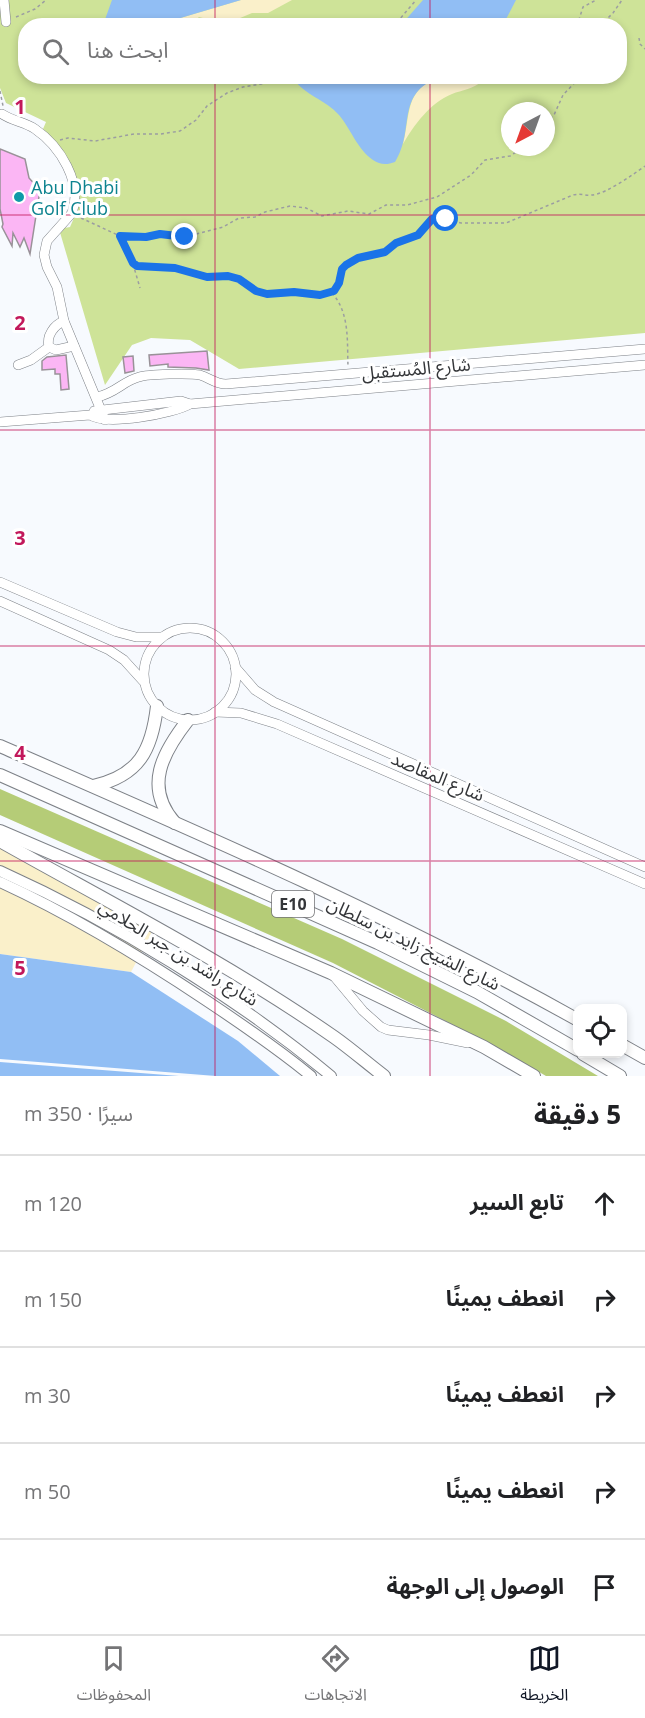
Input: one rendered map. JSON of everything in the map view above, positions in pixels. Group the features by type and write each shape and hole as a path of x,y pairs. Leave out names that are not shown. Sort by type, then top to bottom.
{"highway":[{"path":"93,786 110,782 125,773 142,757 152,737 157,706"},
{"path":"176,824 165,810 158,784 167,750 188,720"},
{"path":"0,746 93,786 448,950 573,1017"},
{"name":"شارع الشيخ زايد بن سلطان","path":"0,775 378,944 477,992 573,1047"},
{"path":"0,831 331,973 484,1047 534,1076"},
{"path":"0,841 155,926 233,972 335,1037 384,1076"},
{"path":"484,1047 524,1076"},
{"path":"627,1049 645,1058"},
{"path":"591,1058 620,1076"}],"main road":[{"name":"شارع راشد بن جبر الحلامي","path":"0,871 82,911 157,955 244,1011 331,1076"},
{"name":"شارع راشد بن جبر الحلامي","path":"0,882 79,922 152,965 238,1021 311,1076"}],"street":[{"path":"4,0 6,22"},
{"path":"1,112 28,125 52,144 64,162 72,182 75,201 72,213 52,233 45,247 46,263 55,280 64,321 105,420"},
{"path":"49,347 48,339 54,327 64,321"},
{"path":"49,347 56,350 74,346"},
{"path":"18,365 27,363 49,347"},
{"path":"97,397 112,393 133,379 146,376 195,374 218,384 226,384 645,349"},
{"name":"شارع المُستقبل","path":"90,415 98,420 105,420 149,415 190,404 645,365"},
{"name":"شارع المُستقبل","path":"0,422 90,415 99,409 181,401 190,404"},
{"path":"0,582 117,632 136,637 161,637"},
{"path":"0,602 109,650 124,660 144,683 157,706 168,715 188,720 207,717 215,712 230,697 234,688 235,667 226,645 207,631 183,628 161,637 148,652 144,662 144,683"},
{"name":"شارع المقاصد","path":"235,667 255,690 279,705 645,867"},
{"name":"شارع المقاصد","path":"215,712 253,716 277,724 645,884"},
{"path":"331,973 363,1011 381,1027 484,1047"}],"path":[{"path":"6,22 35,9 46,0"},
{"path":"401,18 416,0"},
{"path":"580,18 583,7 596,0"},
{"path":"609,18 622,0"},
{"path":"639,38 640,44 645,49"},
{"path":"52,144 68,138 95,141 134,134 180,131 196,120 207,106 227,93 261,84"},
{"path":"555,113 563,95 573,84"},
{"path":"0,91 3,104 1,112"},
{"path":"72,213 120,236 146,237 160,234 185,237 223,227 239,218 255,217 290,206 306,208 322,216 348,212 369,214 386,205 407,206 437,197 471,175 485,160 510,156"},
{"path":"133,263 144,267 175,268 207,277 228,276 239,279 256,291 267,294 294,292 320,295 331,293 337,287 346,265 358,258 385,252 396,243 418,235 432,219 441,218 461,223 506,222 581,192 592,195 625,181 645,166"},
{"path":"120,236 133,263 140,288"},
{"path":"331,293 340,304 345,318 349,374"}],"green space":[{"path":"0,0 645,0 645,333 239,369 190,340 151,338 132,345 105,385 59,229 70,227 77,211 78,200 53,139 43,129 46,122 6,103 0,88"},
{"path":"0,789 342,939 506,1021 598,1076 546,1076 500,1049 333,963 0,815"}],"sand":[{"path":"241,0 292,0 268,13 252,13 240,18 180,18"},
{"path":"425,84 478,84 444,98 430,108 403,144 411,104 420,88"},
{"path":"0,841 155,926 131,972 0,954"}],"water":[{"path":"112,0 241,0 180,18 106,18"},
{"path":"423,0 516,0 507,18 407,18"},
{"path":"298,84 426,84 411,103 401,150 395,162 386,164 378,163 367,155 339,115"},
{"path":"0,954 131,972 238,1041 280,1076 216,1076 0,1059"},
{"path":"0,1062 179,1076 0,1076"}],"building":[{"name":"Abu Dhabi Golf Club","path":"0,149 25,159 29,178 40,190 30,254 24,238 20,247 13,233 12,246 2,227"},
{"path":"207,351 209,370 168,367 168,364 150,366 149,355"},
{"path":"66,355 69,389 61,390 60,374 55,374 55,369 42,370 42,361 47,357"},
{"path":"133,356 134,371 125,373 123,357"}],"place":[{"name":"Abu Dhabi Golf Club","path":"19,197"}],"route":[{"path":"185,237 169,234 146,237 120,236 133,263 137,266 175,268 207,277 228,276 239,279 256,291 267,294 294,292 320,295 334,291 339,283 342,269 351,261 385,252 396,243 418,235 432,219 446,219"}]}
